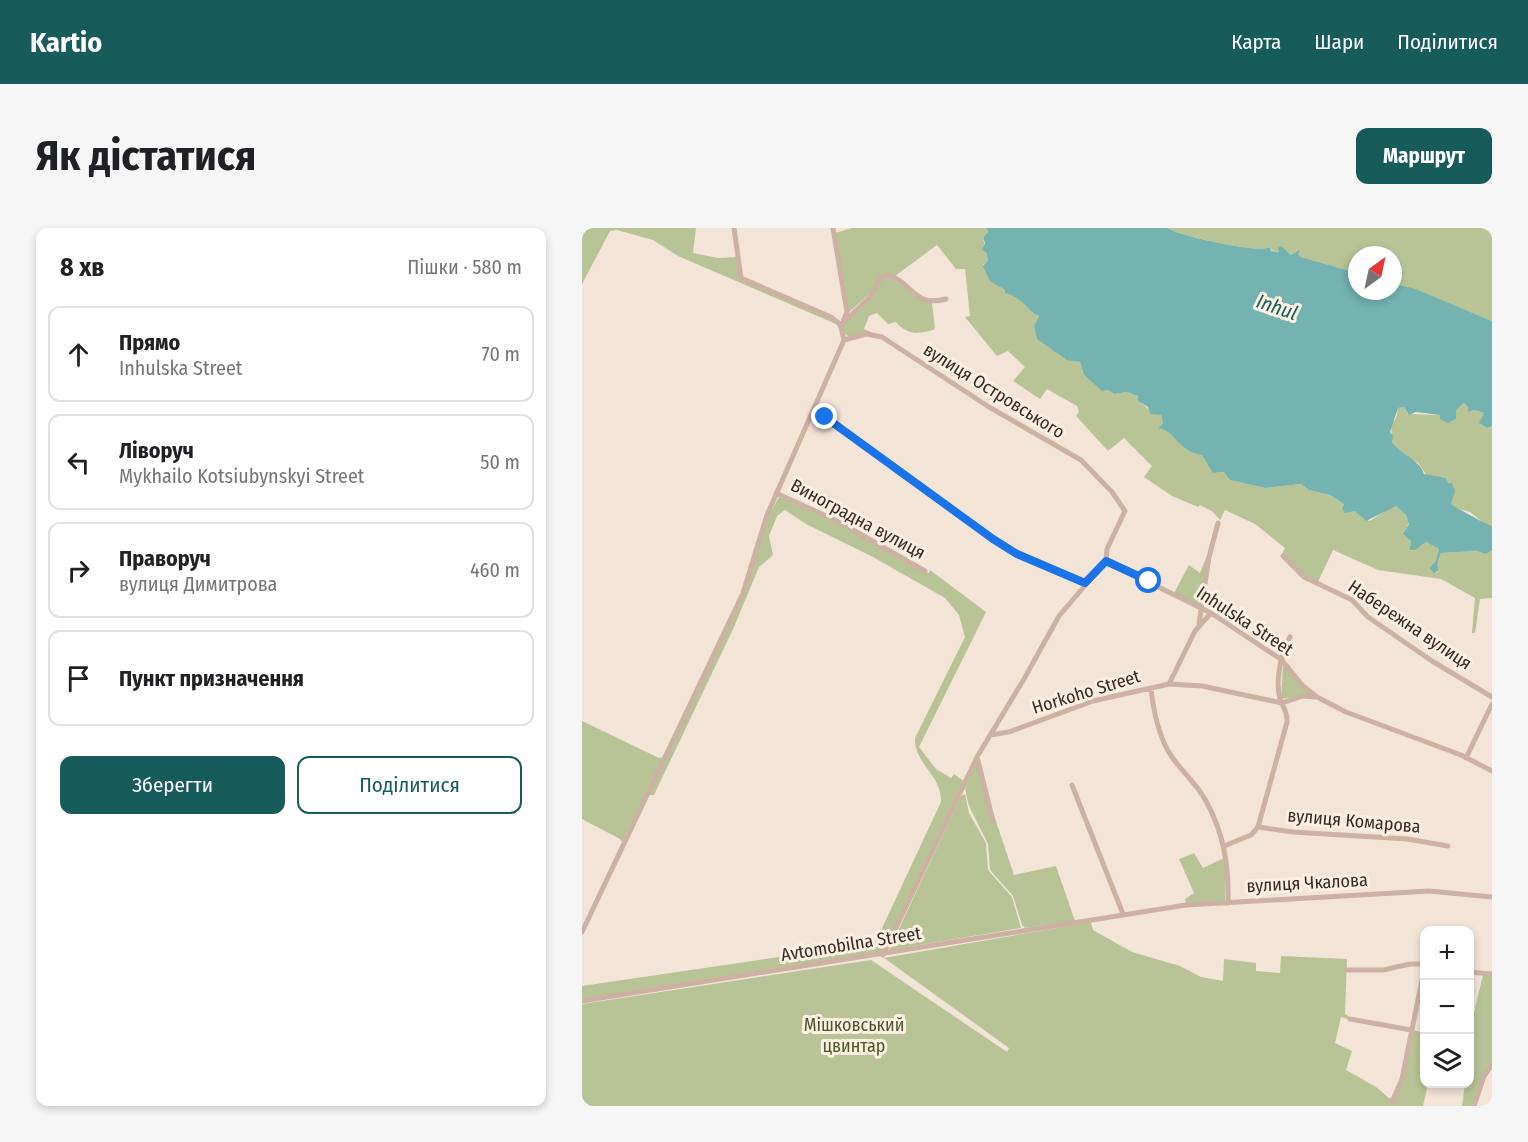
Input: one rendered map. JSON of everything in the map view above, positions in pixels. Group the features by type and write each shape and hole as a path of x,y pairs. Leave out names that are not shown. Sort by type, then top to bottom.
{"street":[{"path":"734,228 741,278 843,323"},
{"path":"582,932 743,593 755,549 776,493 844,340 843,323 846,308 833,228"},
{"path":"843,323 871,296 880,278 887,275 894,277 915,295 928,302 946,299"},
{"name":"вулиця Островського","path":"844,340 866,334 882,337 989,407 1081,460 1112,492 1125,511 1107,549 1106,561"},
{"path":"814,411 1001,545 1085,583"},
{"name":"Виноградна вулиця","path":"776,493 838,522 925,571"},
{"path":"1170,684 1199,624 1209,558 1218,523"},
{"name":"Набережна вулиця","path":"1283,556 1304,577 1352,600 1368,617 1432,662 1492,697"},
{"path":"883,955 964,789 977,756 1059,616 1106,561"},
{"name":"Inhulska Street","path":"1106,561 1211,613 1282,660 1302,685 1317,697 1346,712 1466,758 1492,771"},
{"path":"1199,624 1211,613"},
{"path":"1287,712 1282,703 1280,683 1285,645 1290,637"},
{"name":"Horkoho Street","path":"990,735 1005,733 1075,707 1170,684 1202,686 1282,703"},
{"path":"1151,688 1152,703 1168,751 1206,801 1224,846 1228,867 1228,903"},
{"path":"1282,703 1294,699 1317,697"},
{"path":"1224,846 1251,836 1258,827 1278,756 1288,704 1294,699"},
{"path":"1466,758 1492,704"},
{"path":"997,723 1005,733"},
{"path":"977,756 993,821"},
{"path":"1072,785 1123,914"},
{"name":"вулиця Комарова","path":"1258,827 1293,832 1407,839 1448,846"},
{"name":"вулиця Чкалова","path":"1123,914 1186,905 1429,891 1492,897"},
{"name":"Avtomobilna Street","path":"582,1001 877,958 883,955 1123,914"},
{"path":"1346,970 1383,970 1420,964"},
{"path":"1474,972 1492,974"},
{"path":"1392,1102 1402,1079 1423,980"},
{"path":"1350,1019 1411,1030"},
{"path":"1474,1106 1484,1076 1492,1065"}],"green space":[{"path":"582,228 696,228 693,253 718,258 737,257 740,278 837,322 841,331 836,324 678,256 653,240 617,230 610,231 582,284"},
{"path":"852,228 986,228 988,233 983,238 988,260 983,265 1006,293 1017,298 1039,316 1034,326 1037,339 1062,356 1080,362 1084,375 1102,391 1108,390 1114,394 1127,392 1138,396 1138,400 1148,409 1161,415 1163,423 1158,428 1169,433 1186,449 1202,455 1214,473 1224,472 1230,480 1265,488 1301,484 1309,490 1330,495 1344,504 1342,507 1345,512 1355,511 1362,514 1363,519 1370,521 1396,506 1406,515 1409,523 1404,533 1411,541 1411,551 1426,542 1439,549 1437,563 1441,553 1477,551 1485,554 1492,551 1492,598 1480,599 1475,633 1472,633 1475,598 1441,579 1378,570 1333,550 1317,584 1304,577 1282,554 1285,548 1255,524 1225,510 1220,520 1213,512 1172,496 1144,477 1152,466 1124,438 1108,451 1076,416 1079,412 1077,406 1047,389 1040,399 1013,381 1025,367 1008,351 997,356 965,317 970,316 965,269 956,269 937,245 895,276 887,274 873,291 849,312 835,233"},
{"path":"1167,228 1492,228 1492,321 1402,286 1402,246 1348,246 1348,271 1301,257 1298,254 1301,249 1291,255 1282,248 1279,252 1271,250 1270,247 1263,249 1236,246"},
{"path":"884,277 897,281 919,298 932,303 935,329 919,333 909,332 896,322 888,324 877,313 869,316 864,329 873,333 849,337 844,333 842,326 871,297"},
{"path":"1464,403 1468,407 1468,412 1474,410 1484,413 1481,424 1487,428 1492,426 1492,526 1486,525 1470,512 1455,508 1451,504 1446,478 1427,476 1418,463 1400,452 1392,442 1391,425 1396,418 1398,408 1404,407 1408,414 1440,415 1444,421 1456,419 1456,410"},
{"path":"779,497 838,523 922,570 929,573 930,570 986,612 919,747 936,769 951,778 954,774 965,782 883,951 582,999 582,986 875,943 941,802 937,784 919,755 915,738 965,637 959,615 945,598 873,557 806,524 785,510 777,516 769,536 773,555 759,567 734,627 654,795 649,795 744,593 769,515"},
{"path":"1213,541 1200,606 1174,593 1189,565 1200,573"},
{"path":"1283,665 1313,695 1281,699"},
{"path":"582,721 659,758 664,757 622,842 582,819"},
{"path":"976,762 1014,875 1056,866 1075,921 1025,928 1022,925 1013,896 990,870 988,844 969,806 965,789"},
{"path":"965,794 969,813 986,843 988,870 1012,897 1021,928 889,950 961,796"},
{"path":"1194,853 1203,868 1226,857 1225,901 1186,903 1185,899 1194,893 1179,859"},
{"name":"Мішковський цвинтар","path":"1091,922 1093,930 1132,952 1180,966 1201,977 1223,981 1224,959 1256,963 1256,971 1280,973 1281,956 1347,959 1345,1014 1350,1017 1350,1020 1341,1017 1335,1043 1352,1051 1346,1070 1376,1087 1389,1098 1395,1098 1413,1030 1420,1032 1420,1088 1427,1088 1423,1106 582,1106 582,1004 871,960 1007,1052 1009,1048 884,958"},
{"path":"1483,975 1492,975 1492,1064 1473,1106 1462,1106 1464,1088 1474,1088 1474,1013"}],"water":[{"name":"Inhul","path":"986,228 1167,228 1236,246 1263,249 1270,247 1271,251 1279,252 1278,248 1281,246 1291,255 1301,249 1298,254 1301,257 1348,270 1348,300 1402,300 1402,286 1413,288 1492,321 1492,426 1487,428 1479,423 1484,413 1474,410 1468,412 1468,407 1464,403 1456,410 1456,419 1447,423 1440,419 1440,415 1416,412 1409,415 1404,407 1398,408 1390,432 1393,436 1392,442 1422,469 1424,474 1446,478 1448,483 1452,483 1455,491 1451,504 1492,526 1492,551 1485,554 1477,551 1441,553 1437,564 1439,570 1434,573 1430,568 1436,561 1439,549 1426,542 1415,550 1410,550 1411,541 1403,534 1409,524 1406,515 1396,506 1366,521 1355,511 1345,513 1342,508 1344,504 1330,495 1309,490 1301,484 1265,488 1230,480 1224,472 1213,473 1202,455 1186,449 1169,433 1158,428 1163,423 1161,415 1150,414 1148,407 1138,401 1138,396 1127,392 1114,394 1108,390 1102,391 1084,375 1080,362 1067,360 1037,339 1034,326 1039,316 1017,298 1005,293 1005,290 990,281 983,266 988,260 986,252 982,250 985,243 983,238 988,232"}],"route":[{"path":"825,417 1001,545 1017,554 1064,572 1085,583 1106,561 1149,581"}]}
